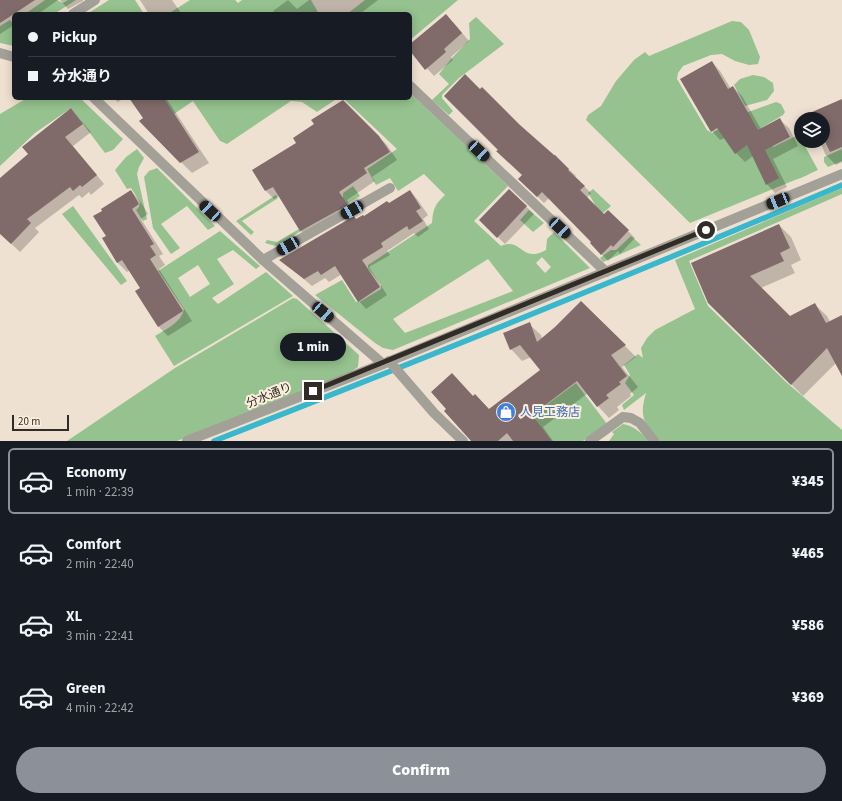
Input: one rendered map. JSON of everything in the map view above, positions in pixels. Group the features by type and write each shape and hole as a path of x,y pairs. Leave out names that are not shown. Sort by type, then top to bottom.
{"street":[{"path":"76,12 95,0"},
{"path":"0,53 12,56"},
{"path":"412,88 606,272"},
{"path":"96,100 263,260 386,362 434,413 464,441"},
{"name":"分水通り","path":"187,441 386,362 842,174"},
{"path":"263,260 390,188"},
{"path":"590,441 623,417 631,418 640,423 654,441"}],"green space":[{"path":"45,0 57,0 63,3 68,0 76,0 57,12 28,12"},
{"path":"109,0 135,0 143,12 90,12"},
{"path":"190,0 235,0 238,3 242,0 311,0 318,12 171,12"},
{"path":"365,0 458,0 412,38 412,12 350,12"},
{"path":"476,17 504,44 459,78 442,95 442,98 453,111 449,115 432,100 449,84 439,74 470,39 469,23"},
{"path":"10,20 12,22 12,46 0,43 0,26"},
{"path":"732,21 741,22 749,30 760,57 758,64 749,65 735,61 722,54 711,55 683,66 678,73 677,79 707,130 712,133 748,112 776,102 781,104 785,112 783,115 763,127 773,147 794,137 794,148 806,148 818,170 690,223 586,120 588,115 601,106 616,81 634,60 645,52 649,56"},
{"path":"753,75 764,77 773,83 774,91 767,100 745,106 734,85 740,79"},
{"path":"412,95 508,186 474,221 501,246 508,244 514,245 526,253 531,254 546,250 547,239 554,232 590,268 393,350 383,348 315,295 342,280 356,302 361,301 381,289 381,285 368,268 368,265 432,223 435,207 445,195 424,174 398,191 390,178 376,185 367,169 397,149 345,100 412,100","holes":["542,257 551,267 545,273 536,263","488,259 513,291 405,333 393,319"]},
{"path":"24,100 82,100 123,139 113,150 105,153 71,108 35,133 0,166 0,114"},
{"path":"165,100 335,100 317,112 302,102 291,101 227,144 220,141 193,101 174,114"},
{"path":"137,149 144,158 137,174 147,219 143,221 136,210 139,207 140,202 131,188 127,189 115,170 126,157"},
{"path":"842,149 842,161 828,167 824,162 824,157"},
{"path":"157,168 215,226 208,230 187,206 161,224 180,248 171,254 153,228 144,177 149,171"},
{"path":"353,186 360,196 276,246 265,243 267,240 277,242 326,213 343,197 343,193"},
{"path":"842,188 842,194 689,261 708,306 786,382 842,430 842,441 656,441 644,418 643,408 646,393 624,410 622,405 634,395 625,383 630,375 624,365 638,354 643,358 641,348 647,338 655,330 695,309 675,260"},
{"path":"593,189 611,206 603,213 596,207 588,193"},
{"path":"276,195 278,198 242,221 254,232 251,235 236,221"},
{"path":"73,206 127,281 121,285 62,214"},
{"path":"529,210 544,223 533,232 520,220"},
{"path":"220,231 260,266 256,269 233,250 217,259 234,284 212,298 218,304 266,272 293,296 174,366 155,336 176,322 180,318 184,309 158,271","holes":["198,265 210,284 190,297 178,278"]},
{"path":"631,236 641,245 603,262 600,258 611,250 616,250"},
{"path":"293,298 297,299 359,355 358,367 347,374 177,441 67,441 175,368"},
{"path":"576,383 607,424 583,441 552,441 530,417"},
{"path":"623,424 631,426 637,430 648,441 609,441 614,434 612,432"}],"building":[{"path":"0,0 35,0 17,12 12,12 12,15 0,23"},
{"path":"446,14 462,33 444,49 446,52 425,70 412,54 412,42"},
{"path":"712,61 728,89 733,86 758,130 780,118 790,137 765,150 779,178 766,185 747,145 735,154 717,128 711,132 680,79"},
{"path":"465,74 480,89 482,87 520,125 569,169 568,170 585,186 580,190 604,214 608,210 629,230 613,247 611,245 601,255 590,243 591,242 542,192 537,197 518,179 522,175 496,151 498,150 444,96"},
{"path":"842,99 842,147 830,152 828,148 830,148 830,112 812,112"},
{"path":"130,100 165,100 199,152 180,163 139,121 143,118"},
{"path":"343,100 379,136 390,152 364,168 367,173 339,192 348,205 300,231 273,187 265,191 252,170 296,143 293,138 314,124 311,120"},
{"path":"71,108 83,124 65,137 97,175 82,187 80,185 73,191 70,187 27,219 31,223 11,244 0,234 0,178 28,154 22,147"},
{"path":"509,189 527,206 497,238 479,220"},
{"path":"131,190 139,204 132,209 154,244 150,246 156,255 150,259 183,311 158,327 135,291 140,288 122,260 117,263 102,238 106,236 93,216 102,211 101,209"},
{"path":"410,190 421,208 416,211 423,221 409,230 407,226 381,243 383,247 362,260 380,287 358,302 335,266 321,275 318,271 304,279 279,260 354,216 356,219 363,215 364,216 387,201 389,203"},
{"path":"779,224 790,248 780,253 784,261 750,276 790,316 815,303 826,323 842,315 842,376 827,348 791,385 708,303 691,263"},
{"path":"581,301 626,345 611,355 627,376 619,382 621,384 606,395 609,398 597,407 577,381 532,415 552,441 513,441 507,433 498,441 471,441 444,411 446,409 431,392 452,373 473,396 475,394 489,409 540,370 520,345 510,350 503,333 530,322 537,342 555,327"}],"waterway":[{"path":"214,441 529,315 842,185"}],"place":[{"name":"人見工務店","path":"506,412"}],"route":[{"path":"313,391 706,230"}]}
